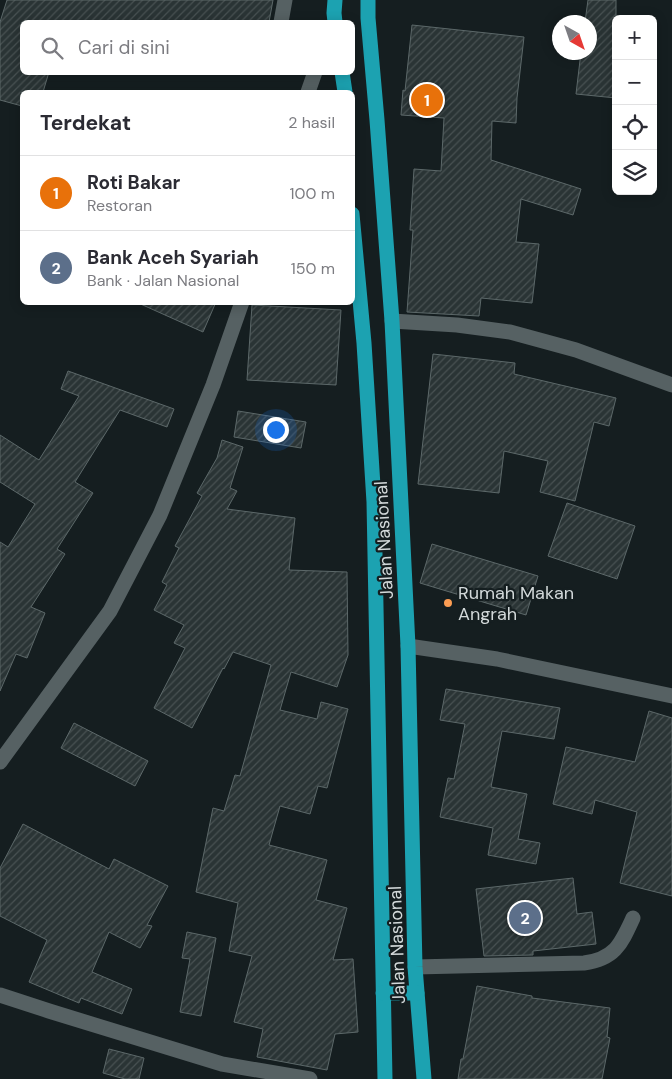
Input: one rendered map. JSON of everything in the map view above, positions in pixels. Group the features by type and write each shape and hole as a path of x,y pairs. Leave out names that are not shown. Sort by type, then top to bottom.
{"highway":[{"name":"Jalan Nasional","path":"368,0 392,322 408,646 415,967 424,1079"},
{"path":"342,75 345,90"},
{"name":"Jalan Nasional","path":"355,246 364,343 374,502 386,1079"},
{"path":"383,993 418,993"}],"street":[{"path":"281,20 285,0"},
{"path":"309,90 314,75"},
{"path":"0,762 115,602 160,515 214,385 241,305"},
{"path":"392,322 457,325 510,332 576,350 672,384"},
{"path":"408,646 497,659 672,696"},
{"path":"415,967 584,963 596,961 606,958 619,946 634,918"},
{"path":"0,994 58,1014 222,1064 310,1079"}],"building":[{"path":"7,0 273,0 269,20 20,20 20,75 48,75 44,90 20,90 20,105 0,100 0,22"},
{"path":"588,0 616,0 616,15 612,15 612,98 576,94 580,60 597,60 597,15 586,15"},
{"path":"412,25 524,37 516,123 492,121 491,160 581,189 573,215 521,199 516,242 539,244 532,303 481,298 479,316 407,312 413,230 410,230 414,169 441,171 444,118 401,115"},
{"path":"143,305 215,305 203,332"},
{"path":"252,305 341,310 336,385 247,380"},
{"path":"433,354 515,363 514,374 616,398 609,426 594,422 575,501 540,492 548,461 504,451 499,493 418,484"},
{"path":"68,371 174,409 167,427 120,410 75,482 93,493 57,549 65,554 31,607 45,613 27,658 16,654 0,691 0,542 8,547 35,504 0,482 0,435 39,460 79,396 61,389"},
{"path":"238,411 306,422 301,448 234,437"},
{"path":"222,440 243,447 230,488 237,491 227,509 295,518 289,570 347,572 348,655 337,687 291,672 280,710 317,719 321,702 348,709 327,788 318,786 310,814 280,806 269,845 327,860 316,900 347,908 333,960 353,959 358,1032 335,1034 327,1070 257,1057 263,1029 234,1022 252,956 229,951 238,903 196,892 213,808 224,811 235,775 240,776 271,665 233,652 192,728 154,708 185,648 174,643 184,625 154,610 167,585 162,582 179,548 175,546 202,496 197,493 217,458"},
{"path":"567,503 635,526 617,579 548,556"},
{"path":"432,544 538,576 526,615 420,583"},
{"path":"446,689 560,708 554,739 502,731 491,787 527,794 518,839 540,843 536,864 488,855 493,828 440,817 448,778 454,779 465,724 440,720"},
{"path":"649,711 672,718 672,896 620,883 637,812 595,800 592,814 553,804 566,747 635,762"},
{"path":"74,723 148,761 135,786 61,748"},
{"path":"23,824 109,869 114,859 168,886 147,925 152,926 140,948 109,932 92,972 132,989 122,1014 81,998 79,1003 29,982 47,940 0,916 0,868"},
{"path":"573,878 577,914 592,912 596,944 533,951 533,955 484,956 476,889"},
{"path":"187,932 216,938 201,1016 180,1012 190,959 182,958"},
{"path":"477,986 532,996 532,998 610,1008 607,1037 610,1038 602,1079 458,1079"},
{"path":"109,1049 144,1058 139,1079 125,1079 103,1073"}],"place":[{"name":"Roti Bakar","path":"427,100"},
{"name":"Rumah Makan Angrah","path":"448,603"},
{"name":"Bank Aceh Syariah","path":"525,918"}]}
